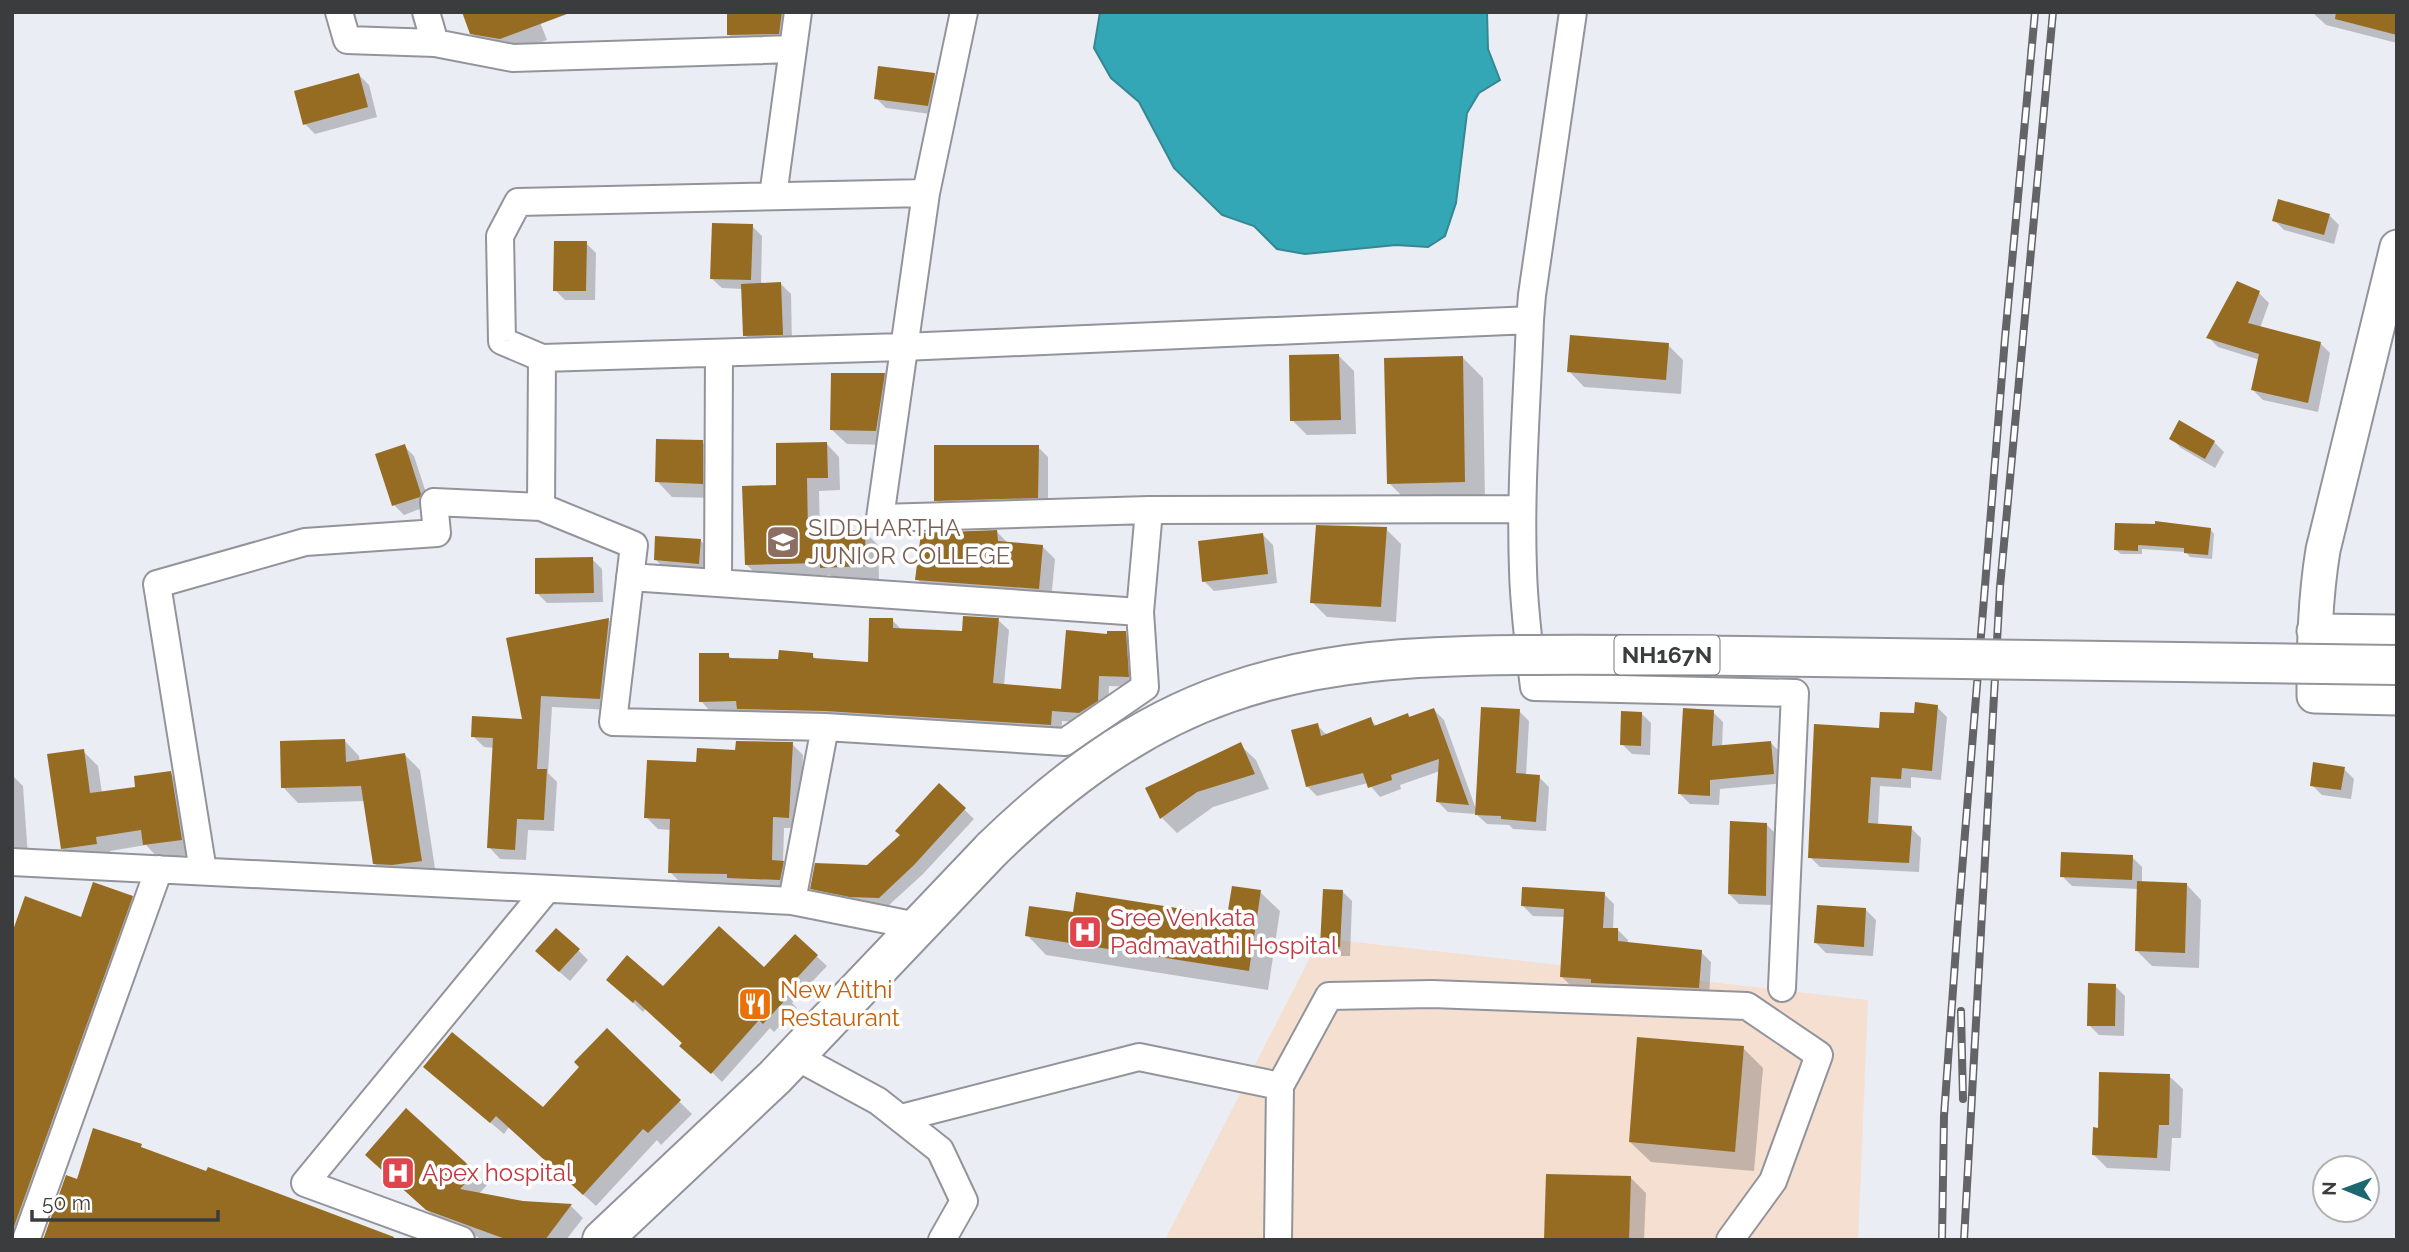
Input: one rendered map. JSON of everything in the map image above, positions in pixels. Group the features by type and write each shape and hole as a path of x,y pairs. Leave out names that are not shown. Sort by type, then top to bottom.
{"highway":[{"name":"NH167N","path":"601,1240 775,1077 917,926 1035,808 1113,748 1168,717 1228,693 1289,675 1349,663 1430,657 1589,654 2397,665"}],"main road":[{"path":"2397,247 2322,550 2314,631 2314,696 2397,698"},
{"path":"2314,631 2397,632"}],"street":[{"path":"339,12 347,40 435,43 513,58 793,49"},
{"path":"426,12 435,43"},
{"path":"773,197 798,12"},
{"path":"964,12 926,193 880,519 1149,510 1522,509"},
{"path":"1573,12 1530,320 1522,509 1525,622 1534,687 1795,693 1782,988"},
{"path":"926,193 518,202 500,236 502,341 542,358 904,347 1530,320"},
{"path":"718,583 719,353"},
{"path":"541,507 542,358"},
{"path":"202,871 157,584 305,542 437,533 434,502 541,507 634,545 613,722 825,727 1065,742 1145,687 1140,612 1149,510"},
{"path":"630,576 1140,612"},
{"path":"792,901 825,727"},
{"path":"12,862 792,901 917,926"},
{"path":"26,1240 159,869"},
{"path":"461,1240 305,1183 547,889"},
{"path":"1278,1240 1280,1086 1329,996 1432,994 1747,1006 1819,1055 1773,1181 1730,1240"},
{"path":"795,1056 878,1101 940,1150 964,1201 942,1240"},
{"path":"901,1118 1139,1057 1280,1086"}],"shaded area":[{"path":"1320,938 1868,1000 1858,1240 1165,1240"}],"water":[{"path":"1100,12 1487,12 1488,49 1500,80 1479,93 1467,113 1456,203 1445,236 1428,247 1396,245 1305,254 1277,249 1254,226 1222,215 1174,168 1139,102 1111,78 1094,48"}],"building":[{"path":"462,12 567,14 500,39 470,34"},
{"path":"727,12 782,12 779,34 727,35"},
{"path":"2336,12 2397,12 2397,35 2335,19"},
{"path":"878,66 935,73 928,106 874,99"},
{"path":"359,73 368,107 303,125 294,91"},
{"path":"2278,199 2330,214 2324,235 2272,221"},
{"path":"712,223 753,224 751,280 710,279"},
{"path":"554,241 587,241 586,291 553,291"},
{"path":"2237,281 2260,291 2248,323 2321,342 2308,403 2251,390 2259,354 2206,338"},
{"path":"781,282 783,335 743,336 741,284"},
{"path":"1570,335 1669,343 1666,380 1567,372"},
{"path":"1339,354 1341,420 1290,421 1289,355"},
{"path":"1463,356 1465,482 1387,484 1384,358"},
{"path":"831,373 885,373 876,431 830,430"},
{"path":"2179,420 2215,441 2205,459 2169,439"},
{"path":"656,439 703,440 703,484 655,482"},
{"path":"827,442 828,478 807,478 808,532 865,530 866,566 820,568 820,563 745,565 742,486 776,485 776,443"},
{"path":"405,444 421,494 420,497 392,506 375,454"},
{"path":"934,445 1039,445 1038,498 934,501"},
{"path":"2155,521 2211,528 2208,555 2184,553 2184,548 2138,545 2138,551 2114,550 2115,523 2155,524"},
{"path":"1316,525 1387,527 1381,607 1310,603"},
{"path":"997,530 998,541 1043,545 1039,589 915,580 921,533"},
{"path":"1263,533 1268,574 1202,582 1198,541"},
{"path":"655,536 701,539 699,564 654,560"},
{"path":"593,557 594,593 535,594 535,558"},
{"path":"963,616 999,618 993,683 1061,689 1066,630 1107,634 1107,631 1126,631 1129,677 1099,676 1098,701 1079,713 1052,711 1051,725 825,711 737,709 736,701 699,702 699,653 729,653 729,658 778,659 779,650 813,653 813,658 868,662 869,618 893,618 893,628 962,631"},
{"path":"609,618 600,699 541,696 537,769 547,769 544,820 517,819 515,850 487,848 493,738 471,737 472,716 522,719 506,638"},
{"path":"1915,702 1938,705 1932,771 1902,768 1901,779 1871,777 1868,823 1912,826 1909,863 1808,858 1814,724 1879,728 1880,712 1914,713"},
{"path":"1481,707 1520,709 1516,773 1540,775 1536,822 1475,815"},
{"path":"1434,708 1469,805 1436,802 1439,759 1391,775 1392,780 1368,788 1363,773 1306,787 1291,730 1318,723 1321,736 1371,717 1374,726 1408,713 1409,717"},
{"path":"1683,708 1714,710 1712,746 1771,741 1774,774 1710,780 1710,796 1678,794"},
{"path":"1621,711 1642,712 1641,746 1620,745"},
{"path":"345,739 346,762 405,753 422,861 392,865 373,864 361,786 281,788 280,741"},
{"path":"736,741 793,742 789,818 773,817 772,860 784,861 780,880 727,878 727,874 668,873 670,819 644,818 647,760 696,762 697,748 735,750"},
{"path":"1241,742 1255,774 1197,792 1160,819 1145,788"},
{"path":"84,749 90,793 135,787 134,776 171,771 182,840 143,845 141,830 96,837 97,844 61,849 47,754"},
{"path":"2313,762 2345,767 2341,790 2310,786"},
{"path":"939,783 966,808 914,865 879,898 850,897 810,889 815,863 867,865 900,835 895,831"},
{"path":"1730,821 1767,823 1766,896 1728,894"},
{"path":"2061,852 2133,855 2132,880 2060,877"},
{"path":"2137,881 2187,883 2185,953 2135,951"},
{"path":"93,882 133,896 12,1232 12,933 25,896 81,917"},
{"path":"1232,886 1261,890 1249,971 1025,936 1029,906 1073,912 1076,892 1227,916"},
{"path":"1522,887 1605,892 1603,928 1618,928 1618,941 1702,950 1699,988 1591,983 1591,979 1560,977 1564,909 1521,906"},
{"path":"1323,889 1343,890 1340,947 1320,946"},
{"path":"1817,905 1866,908 1864,947 1814,943"},
{"path":"719,926 764,967 795,934 818,955 784,992 788,997 763,1024 759,1020 711,1074 679,1046 682,1043 635,1000 633,1003 606,980 627,955 663,986"},
{"path":"556,928 580,949 559,972 535,951"},
{"path":"2088,983 2116,984 2115,1026 2087,1026"},
{"path":"607,1028 681,1100 648,1133 643,1129 583,1195 496,1116 490,1123 423,1067 452,1032 543,1107 579,1067 574,1062"},
{"path":"1637,1037 1744,1046 1735,1152 1629,1142"},
{"path":"2099,1072 2170,1074 2169,1125 2159,1125 2157,1158 2092,1155 2093,1127 2098,1128"},
{"path":"406,1108 476,1172 460,1189 523,1201 572,1204 545,1240 508,1240 426,1210 365,1155"},
{"path":"93,1128 142,1144 141,1147 206,1171 208,1167 394,1237 393,1240 43,1240 66,1175 77,1179"},
{"path":"1546,1174 1631,1176 1629,1240 1544,1240"}],"railway":[{"path":"1942,1240 1944,1116 1958,920 2005,338 2035,12"},
{"path":"1964,1240 2000,587 2053,12"},
{"path":"1961,1011 1963,1099"}],"place":[{"name":"SIDDHARTHA JUNIOR COLLEGE","path":"783,542"},
{"name":"Sree Venkata Padmavathi Hospital","path":"1085,932"},
{"name":"New Atithi Restaurant","path":"755,1004"},
{"name":"Apex hospital","path":"398,1173"}]}
